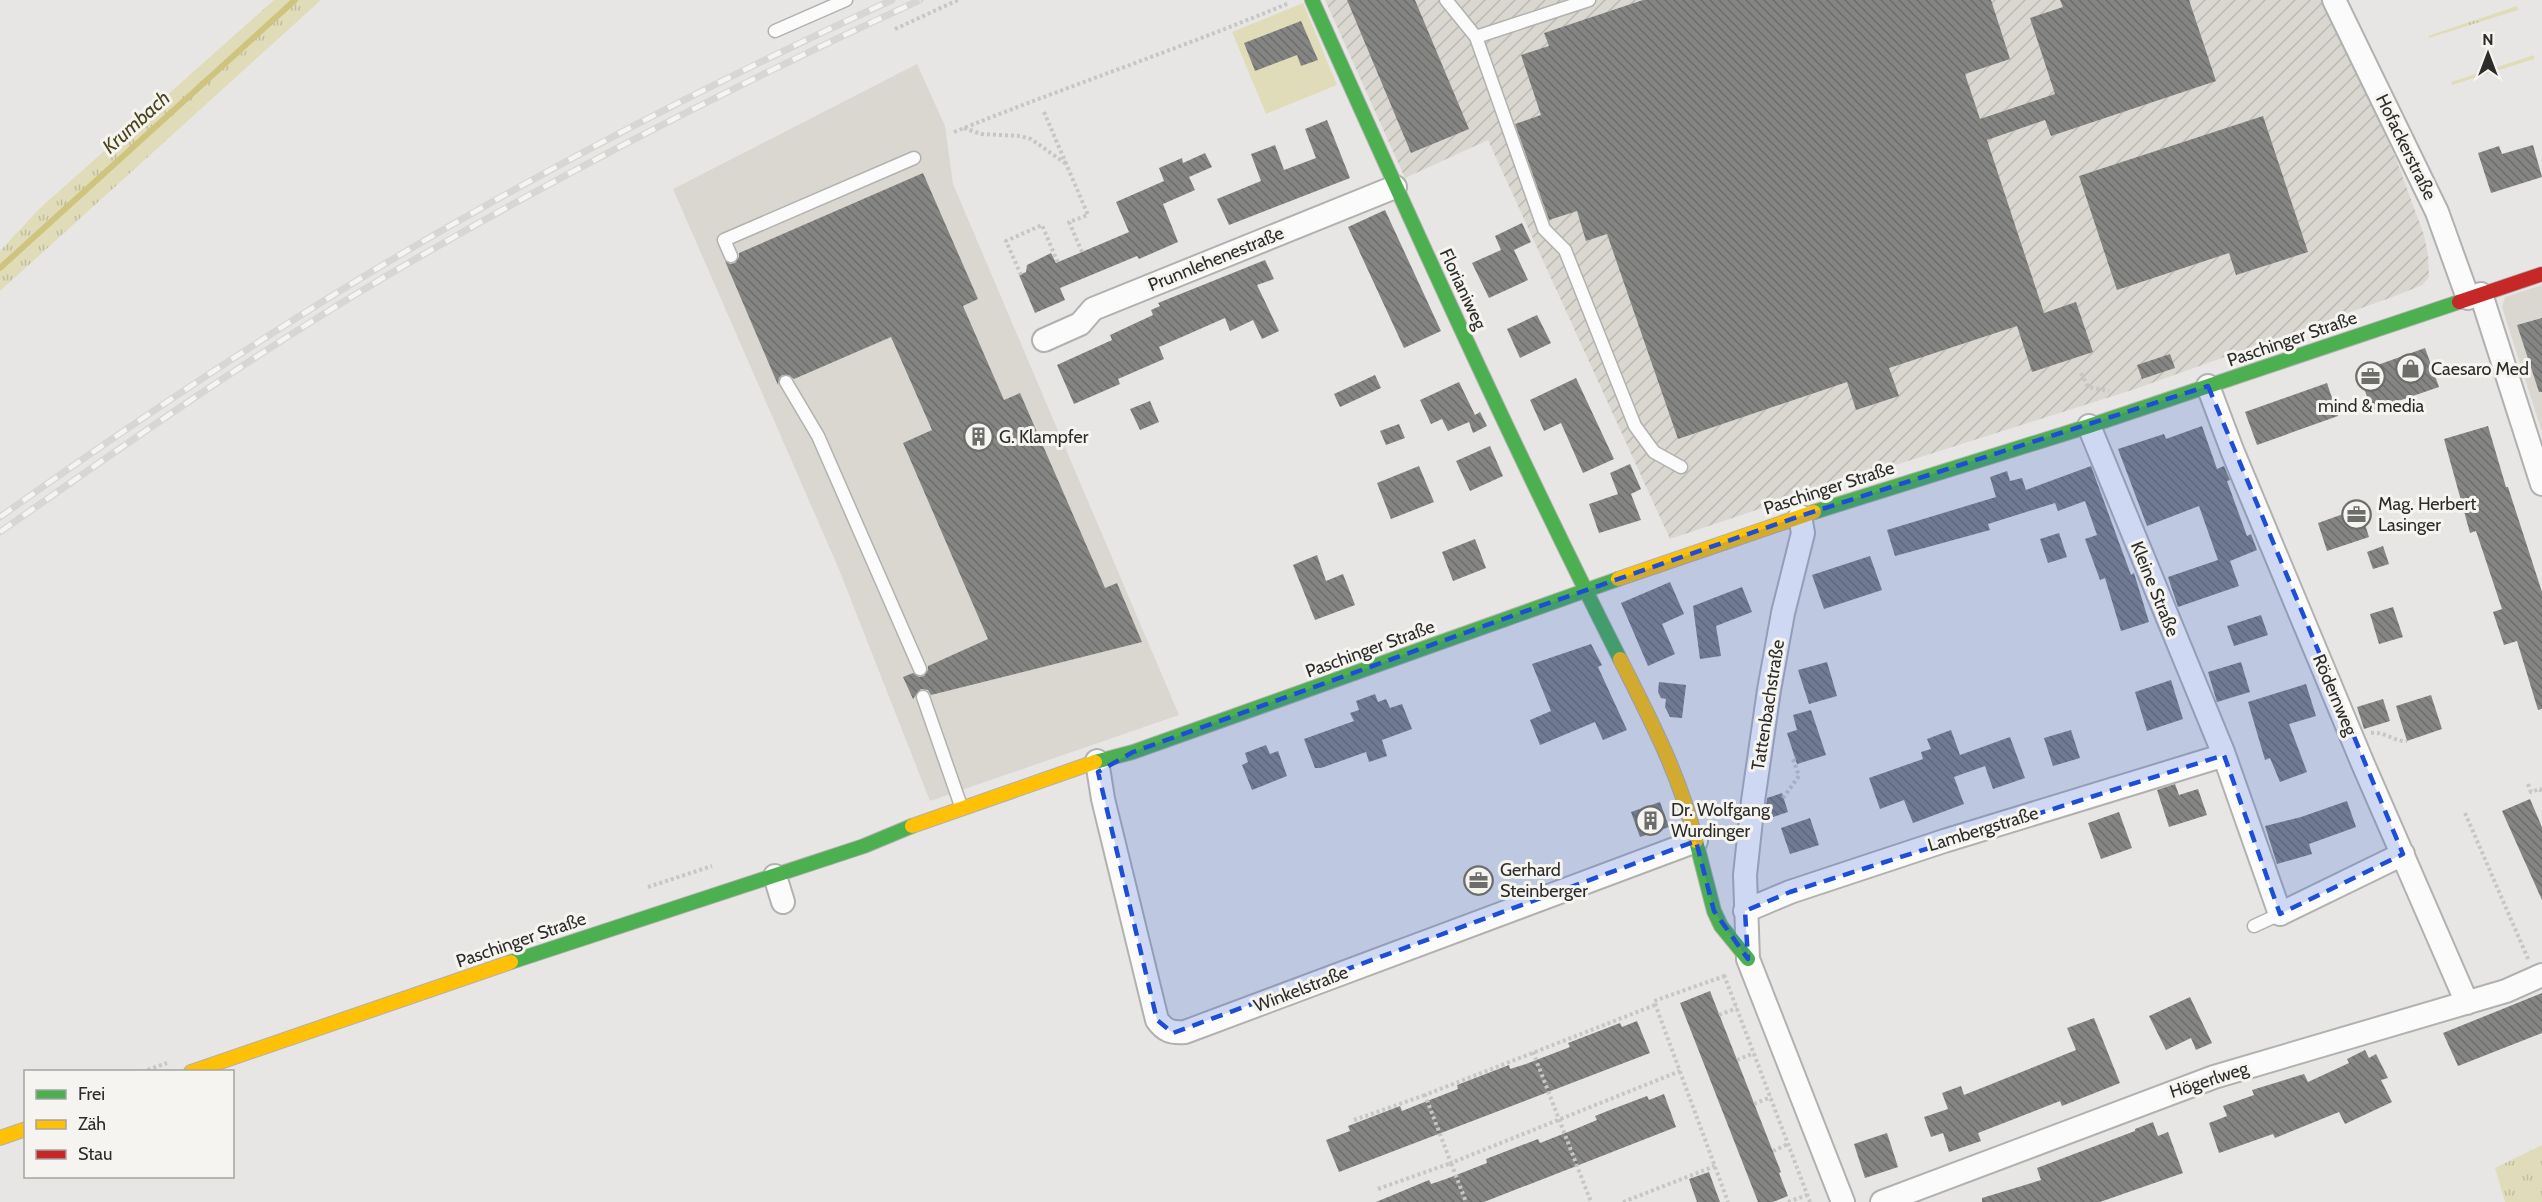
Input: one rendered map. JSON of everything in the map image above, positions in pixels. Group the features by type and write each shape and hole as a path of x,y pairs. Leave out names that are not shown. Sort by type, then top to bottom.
{"street":[{"name":"Florianiweg","path":"1312,0 1395,187 1585,590"},
{"name":"Hofackerstraße","path":"2334,0 2475,296 2542,484"},
{"name":"Prunnlehenestraße","path":"1044,340 1080,324 1093,309 1395,187"},
{"name":"Paschinger Straße","path":"193,1070 544,950 776,876 864,846 962,808 1097,767 1133,752 1585,590 1800,516 2088,426 2542,274"},
{"name":"Rödernweg","path":"2208,386 2232,450 2353,739 2467,1002"},
{"name":"Kleine Straße","path":"2088,426 2223,752 2280,914"},
{"name":"Tattenbachstraße","path":"1800,516 1803,533 1784,613 1760,744 1745,874 1748,959 1843,1202"},
{"path":"1585,590 1667,752 1685,798 1714,911 1721,926 1748,959"},
{"name":"Lambergstraße","path":"1745,911 1791,892 1944,841 2215,758 2223,752"},
{"name":"Paschinger Straße","path":"1072,785 1097,767"},
{"name":"Winkelstraße","path":"1097,767 1157,1020 1164,1029 1173,1033 1185,1032 1696,841"},
{"name":"Paschinger Straße","path":"864,846 916,836 963,823"},
{"path":"2280,914 2403,854"},
{"path":"776,876 783,902"},
{"name":"Högerlweg","path":"1882,1202 2214,1077 2506,991 2539,976"},
{"path":"0,1138 24,1130"}],"lane":[{"path":"775,31 846,0"},
{"path":"1446,0 1476,37 1544,229 1564,250 1635,426 1654,452 1681,467"},
{"path":"1476,37 1589,0"},
{"path":"731,256 724,240 914,158"},
{"path":"786,382 818,436 920,669"},
{"path":"922,697 962,808 963,823"},
{"path":"2254,926 2280,914"}],"path":[{"path":"895,29 958,0"},
{"path":"954,132 1062,88 1225,29 1295,0"},
{"path":"1044,112 1088,215 1069,222 1082,252"},
{"path":"964,128 981,134 1020,136 1031,139 1065,163"},
{"path":"1021,274 1006,241 1041,225 1058,263"},
{"path":"2353,739 2380,732 2398,741 2407,741"},
{"path":"1783,798 1799,776 1793,759 1796,758"},
{"path":"2528,784 2531,792 2541,790"},
{"path":"2464,813 2506,916 2539,976"},
{"path":"1722,968 1810,1202"},
{"path":"1725,976 1654,1000 1728,1202"},
{"path":"1354,1120 1425,1095 1655,1005"},
{"path":"1719,1015 1737,1008"},
{"path":"1533,1052 1591,1202"},
{"path":"1737,1060 1754,1053"},
{"path":"1378,1189 1451,1163 1680,1071"},
{"path":"1425,1095 1466,1202"},
{"path":"1754,1104 1771,1097"},
{"path":"1773,1151 1788,1144"},
{"path":"1623,1202 1715,1166"},
{"path":"1788,1202 1807,1195"}],"highlighted area":[{"path":"2208,386 2403,854 2280,914 2224,755 1790,892 1745,911 1748,959 1714,911 1696,841 1173,1033 1157,1020 1098,772 1133,752 1523,612 1800,516"}],"shaded area":[{"path":"1325,0 2323,0 2396,159 2424,235 2429,277 2422,285 2395,296 2135,389 1670,539 1488,140 1405,178"},
{"path":"917,64 945,126 953,184 1179,715 930,801 838,567 673,189"},
{"path":"2542,285 2542,432 2502,307 2505,297"}],"green space":[{"path":"274,0 321,0 0,291 0,251 39,209"},
{"path":"1303,3 1337,85 1266,114 1232,32"},
{"path":"2517,6 2518,10 2429,38 2428,36"},
{"path":"2534,55 2534,59 2452,85 2451,82"},
{"path":"2542,1145 2542,1202 2505,1202 2495,1168"}],"building":[{"path":"1347,0 1415,0 1469,129 1411,153"},
{"path":"1643,0 1991,0 2010,59 1965,74 1980,119 2055,94 2030,18 2063,7 2060,0 2189,0 2216,81 2051,136 2045,120 1987,140 2044,313 2076,302 2093,352 2032,372 2017,326 1889,368 1899,396 1856,410 1847,382 1678,439 1607,234 1586,241 1577,211 1549,220 1515,124 1541,115 1521,55 1549,46 1544,33"},
{"path":"1301,21 1318,60 1301,66 1297,55 1255,71 1244,43"},
{"path":"2263,116 2308,252 2236,275 2229,253 2117,290 2079,176"},
{"path":"1327,120 1350,178 1229,225 1217,199 1261,181 1251,154 1275,145 1284,170 1316,158 1305,129"},
{"path":"2533,145 2542,177 2491,193 2478,153 2499,146 2502,154"},
{"path":"1205,153 1212,167 1189,177 1195,190 1163,204 1178,242 1139,259 1137,256 1060,288 1065,300 1035,313 1019,275 1026,272 1027,265 1051,253 1056,263 1129,232 1116,202 1164,181 1159,168 1182,158 1183,163"},
{"name":"G. Klampfer","path":"923,173 978,299 963,306 1004,400 1020,393 1105,588 1117,583 1142,642 931,695 928,690 921,689 913,699 903,677 913,673 919,677 924,676 928,666 988,639 903,443 932,430 891,337 794,379 789,375 782,375 778,385 725,261 730,264 735,263 739,253"},
{"path":"1385,210 1441,331 1404,348 1348,227"},
{"path":"1522,223 1531,242 1514,250 1528,280 1489,298 1472,263 1501,250 1495,236"},
{"path":"1265,260 1274,279 1257,285 1279,331 1262,339 1253,320 1230,331 1225,318 1159,347 1164,359 1118,379 1120,384 1074,404 1057,365 1112,340 1110,335 1153,315 1151,310 1160,306 1158,303"},
{"path":"1537,315 1551,343 1520,358 1507,329"},
{"path":"2542,318 2542,392 2539,392 2517,325"},
{"path":"2425,348 2439,387 2372,410 2358,372"},
{"path":"2170,354 2175,368 2142,379 2137,365"},
{"path":"1375,375 1381,388 1340,407 1334,394"},
{"path":"1576,378 1614,459 1583,473 1561,423 1544,431 1530,400"},
{"path":"1459,382 1475,415 1480,412 1487,426 1473,433 1469,422 1448,431 1442,419 1431,424 1420,400"},
{"path":"2327,383 2338,416 2257,445 2245,412"},
{"path":"1150,401 1159,422 1140,430 1130,409"},
{"path":"1399,424 1405,438 1386,445 1380,431"},
{"path":"2202,426 2217,469 2224,466 2230,480 2227,481 2247,536 2251,534 2257,550 2230,561 2239,586 2178,607 2168,577 2218,560 2199,506 2147,526 2118,449 2164,434 2166,439"},
{"path":"2488,426 2542,592 2542,709 2538,710 2517,641 2504,645 2493,612 2502,609 2476,531 2470,533 2444,439"},
{"path":"1490,446 1503,476 1470,491 1456,461"},
{"path":"1630,464 1641,489 1631,494 1641,520 1599,533 1589,504 1618,494 1610,473"},
{"path":"1419,466 1434,502 1391,519 1377,483"},
{"path":"2091,466 2131,575 2134,573 2149,622 2121,631 2105,578 2100,580 2085,539 2097,535 2085,501 2058,511 2055,503 1988,524 1990,530 1895,556 1887,530 1996,497 1990,477 2007,471 2010,481 2022,478 2026,490"},
{"path":"2360,508 2369,537 2327,551 2318,523"},
{"path":"2059,533 2067,557 2048,563 2040,539"},
{"path":"1475,539 1486,568 1453,581 1442,552"},
{"path":"2383,546 2389,564 2373,569 2367,552"},
{"path":"1317,555 1326,581 1343,574 1355,605 1315,620 1293,565"},
{"path":"1870,556 1882,590 1824,609 1812,575"},
{"path":"1670,582 1684,614 1662,624 1675,654 1648,666 1621,603"},
{"path":"1742,587 1752,612 1716,626 1721,656 1700,659 1693,606"},
{"path":"2393,607 2403,637 2379,644 2370,614"},
{"path":"2261,615 2268,635 2234,646 2227,626"},
{"path":"1591,644 1602,665 1598,667 1627,730 1603,740 1595,722 1540,745 1530,720 1551,711 1532,664"},
{"path":"1827,662 1837,696 1809,704 1798,670"},
{"path":"2241,662 2250,692 2217,702 2208,672"},
{"path":"2171,680 2183,719 2147,731 2135,692"},
{"path":"1659,682 1686,685 1682,718 1670,717 1665,707 1666,699 1661,698 1658,692"},
{"path":"2306,684 2316,716 2289,724 2307,772 2280,782 2270,758 2265,760 2248,702"},
{"path":"1375,694 1378,702 1386,699 1390,708 1402,704 1412,729 1382,740 1387,756 1369,762 1366,752 1315,768 1304,739 1354,721 1350,713 1359,710 1356,701"},
{"path":"2431,695 2442,729 2407,741 2396,706"},
{"path":"2383,699 2390,721 2364,729 2357,707"},
{"path":"1811,710 1826,755 1797,764 1787,733 1797,730 1793,715"},
{"path":"1951,730 1960,755 2010,737 2025,778 1993,789 1985,766 1954,777 1964,804 1913,823 1904,800 1880,809 1869,778 1923,759 1921,752 1931,749 1927,739"},
{"path":"2071,730 2080,758 2053,766 2044,738"},
{"path":"1266,745 1270,754 1278,751 1287,776 1252,790 1242,765 1248,762 1245,753"},
{"path":"2175,784 2179,795 2198,789 2207,815 2169,827 2157,790"},
{"path":"1782,793 1788,812 1767,819 1765,813 1767,798"},
{"path":"2530,799 2542,827 2542,900 2502,811"},
{"path":"2347,801 2356,827 2309,844 2312,854 2277,864 2265,826 2301,817"},
{"name":"Dr. Wolfgang Wurdinger","path":"1660,802 1669,827 1640,837 1631,812"},
{"path":"2119,812 2132,848 2101,859 2088,823"},
{"path":"1810,818 1819,845 1790,854 1781,828"},
{"path":"1710,991 1781,1172 1779,1173 1788,1196 1773,1202 1758,1202 1680,1003"},
{"path":"2542,993 2542,1033 2458,1066 2443,1033"},
{"path":"2190,997 2212,1043 2196,1050 2191,1038 2166,1050 2149,1016"},
{"path":"2094,1018 2120,1083 2062,1106 2060,1101 1978,1133 1981,1141 1949,1152 1943,1133 1931,1137 1924,1117 1948,1109 1942,1093 1961,1086 1964,1095 2076,1050 2067,1028"},
{"path":"1637,1021 1650,1053 1339,1172 1326,1140 1350,1131 1348,1126 1400,1106 1402,1111 1458,1089 1457,1085 1509,1065 1510,1069 1526,1064 1570,1047 1568,1043 1620,1023 1622,1027"},
{"path":"2365,1050 2369,1058 2376,1054 2388,1078 2381,1080 2392,1102 2345,1124 2339,1112 2275,1138 2273,1134 2219,1153 2209,1123 2227,1116 2223,1106 2254,1095 2252,1090 2304,1074 2308,1082 2349,1063 2347,1059"},
{"path":"1664,1094 1676,1127 1484,1202 1376,1202 1429,1180 1431,1184 1446,1179 1487,1163 1486,1159 1538,1139 1540,1143 1597,1120 1595,1116 1647,1096 1649,1100"},
{"path":"2153,1122 2158,1136 2168,1132 2183,1173 2100,1202 1982,1202 1982,1198 2041,1180 2037,1168"},
{"path":"1887,1133 1898,1167 1865,1178 1854,1144"},
{"path":"1709,1172 1720,1202 1697,1202 1689,1179"}],"waterway":[{"name":"Krumbach","path":"0,268 295,0"}],"railway":[{"path":"0,517 236,356 443,230 697,93 892,0"},
{"path":"0,532 143,432 388,275 584,165 785,64 920,0"}],"traffic: fast":[{"path":"1312,0 1501,414 1620,659"},
{"path":"1814,512 2089,426 2459,302"},
{"path":"1095,762 1133,752 1618,579"},
{"path":"511,962 864,846 912,826"},
{"path":"1696,841 1714,911 1721,926 1748,959"}],"traffic: slow":[{"path":"1618,579 1814,512"},
{"path":"1620,659 1673,770 1696,841"},
{"path":"912,826 1095,762"},
{"path":"197,1070 511,962"},
{"path":"0,1138 24,1130"}],"traffic: jam":[{"path":"2459,302 2542,274"}],"place":[{"name":"Caesaro Med","path":"2410,369"},
{"name":"mind & media","path":"2371,377"},
{"name":"G. Klampfer","path":"978,437"},
{"name":"Mag. Herbert Lasinger","path":"2357,514"},
{"name":"Dr. Wolfgang Wurdinger","path":"1650,820"},
{"name":"Gerhard Steinberger","path":"1479,880"}]}
